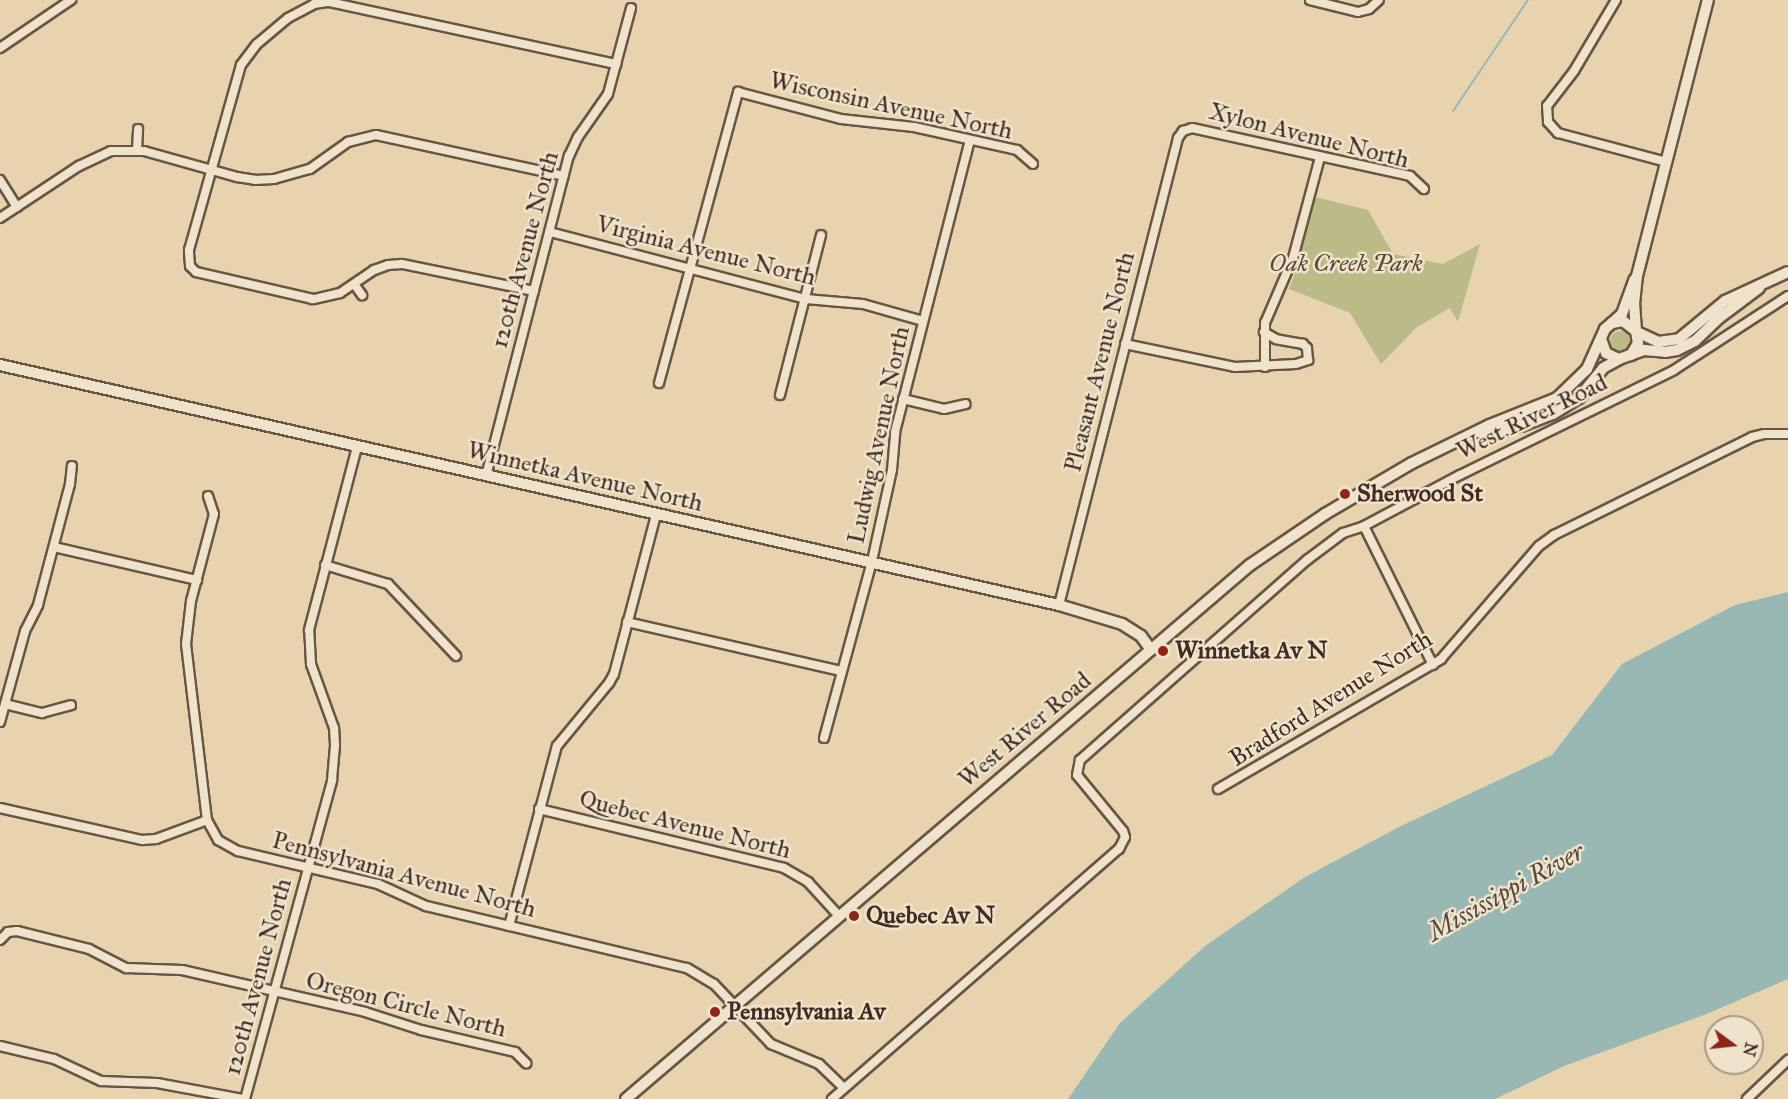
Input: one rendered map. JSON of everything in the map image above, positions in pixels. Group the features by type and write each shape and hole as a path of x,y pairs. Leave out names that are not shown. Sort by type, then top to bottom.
{"main road":[{"path":"1637,276 1634,304 1638,343 1631,355 1619,359 1606,353 1601,339 1605,329 1622,314 1637,276 1708,0"},
{"name":"West River Road","path":"1636,331 1658,342 1679,339 1725,301 1788,273"},
{"name":"West River Road","path":"1631,355 1644,350 1671,352 1689,345 1758,288"},
{"path":"1612,323 1623,321 1636,331"},
{"name":"West River Road","path":"626,1099 1152,650 1226,584 1300,530 1386,478 1490,425 1546,404 1568,390 1587,369 1601,339"},
{"name":"West River Road","path":"1477,432 1487,434 1521,426 1553,414 1579,398 1603,368 1619,359"},
{"name":"Winnetka Avenue North","path":"0,365 656,515 1059,604 1122,624 1141,636 1152,650"}],"street":[{"path":"0,48 71,0"},
{"path":"1310,0 1358,12 1370,9 1379,0"},
{"path":"1616,0 1574,71 1547,106 1548,122 1551,129 1560,133 1666,162"},
{"path":"534,291 402,264 388,265 374,270 340,293 313,299 196,272 190,266 189,250 236,78 248,53 288,18 314,4 344,4 616,64"},
{"name":"120th Avenue North","path":"486,476 564,176 573,147 604,100 631,8"},
{"name":"Wisconsin Avenue North","path":"690,268 738,92 841,119 895,124 1017,150 1033,164"},
{"name":"Xylon Avenue North","path":"1184,130 1192,128 1410,176 1424,189"},
{"path":"137,150 138,129"},
{"name":"Pleasant Avenue North","path":"1059,604 1179,138 1184,130"},
{"path":"0,219 94,157 111,151 137,150 255,180 274,179 310,169 348,142 376,135 564,176"},
{"name":"Ludwig Avenue North","path":"824,738 872,561 892,470 895,432 970,140"},
{"path":"1265,367 1264,332 1269,312 1293,258 1320,157"},
{"path":"0,180 17,207"},
{"name":"Virginia Avenue North","path":"550,232 806,299 863,304 923,321"},
{"path":"780,395 821,235"},
{"path":"660,383 690,268"},
{"path":"354,284 362,294"},
{"name":"West River Road","path":"843,1088 1113,855 1125,837 1117,822 1080,780 1077,772 1078,764 1089,751 1307,560 1343,533 1364,526 1460,475 1674,370 1788,296"},
{"path":"1125,344 1235,367 1304,363 1309,354 1303,344 1276,339 1264,332"},
{"path":"903,399 944,409 964,404"},
{"name":"Bradford Avenue North","path":"1218,789 1433,664 1448,652 1539,546 1554,535 1752,437 1764,434 1788,434"},
{"name":"120th Avenue North","path":"244,1099 335,762 333,728 316,680 308,647 312,613 357,447"},
{"path":"0,722 25,631 38,605 70,484 72,466"},
{"path":"0,808 142,840 156,839 207,820 186,644 187,623 214,514 208,496"},
{"path":"509,926 557,746 609,684 656,515"},
{"path":"1364,526 1433,664"},
{"path":"54,547 197,580"},
{"path":"325,565 388,584 456,656"},
{"path":"627,622 841,671"},
{"path":"5,704 42,713 71,705"},
{"name":"Quebec Avenue North","path":"539,809 784,868 808,882 839,916"},
{"name":"Pennsylvania Avenue North","path":"207,820 213,834 230,848 378,884 426,906 687,968 714,984 771,1044 819,1065 843,1088"},
{"name":"Oregon Circle North","path":"0,940 8,932 17,931 89,949 126,968 182,970 365,1012 421,1030 515,1052 526,1062"},
{"path":"0,1046 54,1059 101,1081 157,1083 244,1099"},
{"path":"1747,1099 1788,1060"},
{"path":"832,1099 843,1088"}],"green space":[{"name":"Oak Creek Park","path":"1315,197 1368,210 1393,254 1443,264 1480,244 1458,322 1450,308 1417,327 1381,364 1350,313 1289,289 1297,268"},
{"path":"1620,331 1627,334 1630,341 1627,348 1620,351 1613,348 1610,341 1613,334"}],"water":[{"name":"Mississippi River","path":"1788,592 1788,979 1704,1015 1564,1066 1495,1099 1068,1099 1120,1023 1205,946 1305,877 1401,826 1552,755 1622,664 1735,605"}],"waterway":[{"path":"1453,111 1528,0"}],"place":[{"name":"Sherwood St","path":"1345,494"},
{"name":"Winnetka Av N","path":"1163,651"},
{"name":"Quebec Av N","path":"854,916"},
{"name":"Pennsylvania Av","path":"715,1012"}]}
